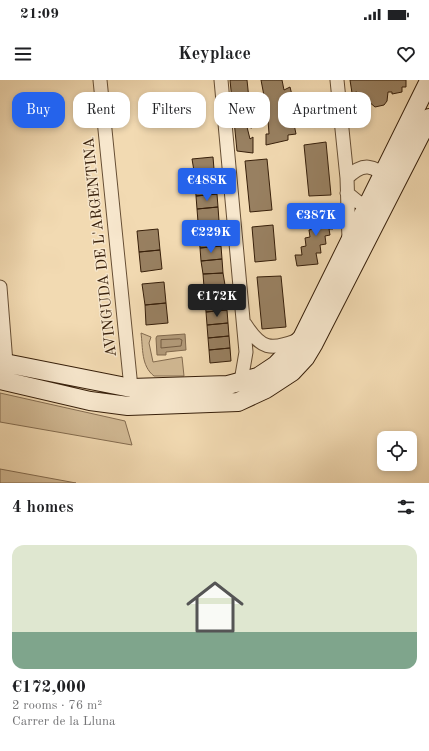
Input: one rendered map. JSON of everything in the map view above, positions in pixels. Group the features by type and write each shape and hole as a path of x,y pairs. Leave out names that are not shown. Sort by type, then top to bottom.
{"street":[{"name":"AVINGUDA DE L'ARGENTINA","path":"100,80 131,388"},
{"path":"221,80 246,352 241,381"},
{"path":"337,80 347,178 347,193 355,248"},
{"path":"0,380 90,401 128,406 238,402 266,389 292,372 305,358 314,343 372,205 387,176 429,81"},
{"path":"5,367 131,388 227,385 258,377 276,366 302,338 425,127"},
{"path":"387,176 425,127"},
{"path":"347,178 359,168 366,166 387,176"},
{"path":"347,193 358,202 372,205"},
{"path":"0,287 5,367"},
{"path":"243,321 254,338 260,344 269,346 283,346 302,338"},
{"path":"5,367 54,382 66,395"},
{"path":"90,401 120,398 131,388"},
{"path":"131,388 146,396 201,398 211,403"}],"shaded area":[{"path":"141,333 151,337 149,343 153,362 182,357 184,376 154,376 150,372 143,356"},
{"path":"0,393 125,421 132,445 0,422"},
{"path":"0,469 76,483 0,483"}],"water":[{"path":"185,334 186,350 166,352 166,355 157,355 157,336"}],"building":[{"path":"230,80 247,80 248,92 231,92"},
{"path":"261,80 282,80 284,90 290,87 291,92 278,92 278,128 295,128 296,134 288,135 288,140 266,145 266,134 269,134 269,128 270,128 270,92 263,92"},
{"path":"350,80 406,80 406,87 402,87 402,92 392,94 392,92 388,92 387,101 384,105 375,107 371,104 371,92 352,92"},
{"path":"235,128 247,128 250,139 253,137 253,153 237,151"},
{"path":"326,142 331,195 309,196 304,145"},
{"path":"213,157 214,169 194,171 192,159"},
{"path":"267,159 272,210 250,212 245,161"},
{"path":"214,169 216,181 195,183 194,171"},
{"path":"216,181 217,194 196,196 195,183"},
{"path":"217,194 218,207 197,209 196,196"},
{"path":"218,207 219,221 198,222 197,209"},
{"path":"331,209 333,229 329,229 330,235 325,236 326,244 320,245 321,253 316,253 318,264 297,266 295,255 302,255 301,247 306,246 305,238 310,237 309,230 313,229 311,211"},
{"path":"219,221 220,233 199,235 198,222"},
{"path":"273,225 276,260 255,262 252,227"},
{"path":"158,229 160,250 139,252 137,231"},
{"path":"220,233 221,246 200,248 199,235"},
{"path":"221,246 222,259 201,261 200,248"},
{"path":"160,250 162,269 141,272 139,252"},
{"path":"222,259 223,273 203,274 201,261"},
{"path":"223,273 225,285 204,287 203,274"},
{"path":"281,276 286,327 262,329 257,277"},
{"path":"164,282 166,303 145,305 142,284"},
{"path":"225,285 226,298 205,299 204,287"},
{"path":"226,298 227,310 206,312 205,299"},
{"path":"166,303 168,323 146,325 145,305"},
{"path":"227,310 228,323 207,325 206,312"},
{"path":"228,323 229,336 208,338 207,325"},
{"path":"229,336 230,348 209,350 208,338"},
{"path":"230,348 231,361 210,363 209,350"}]}
